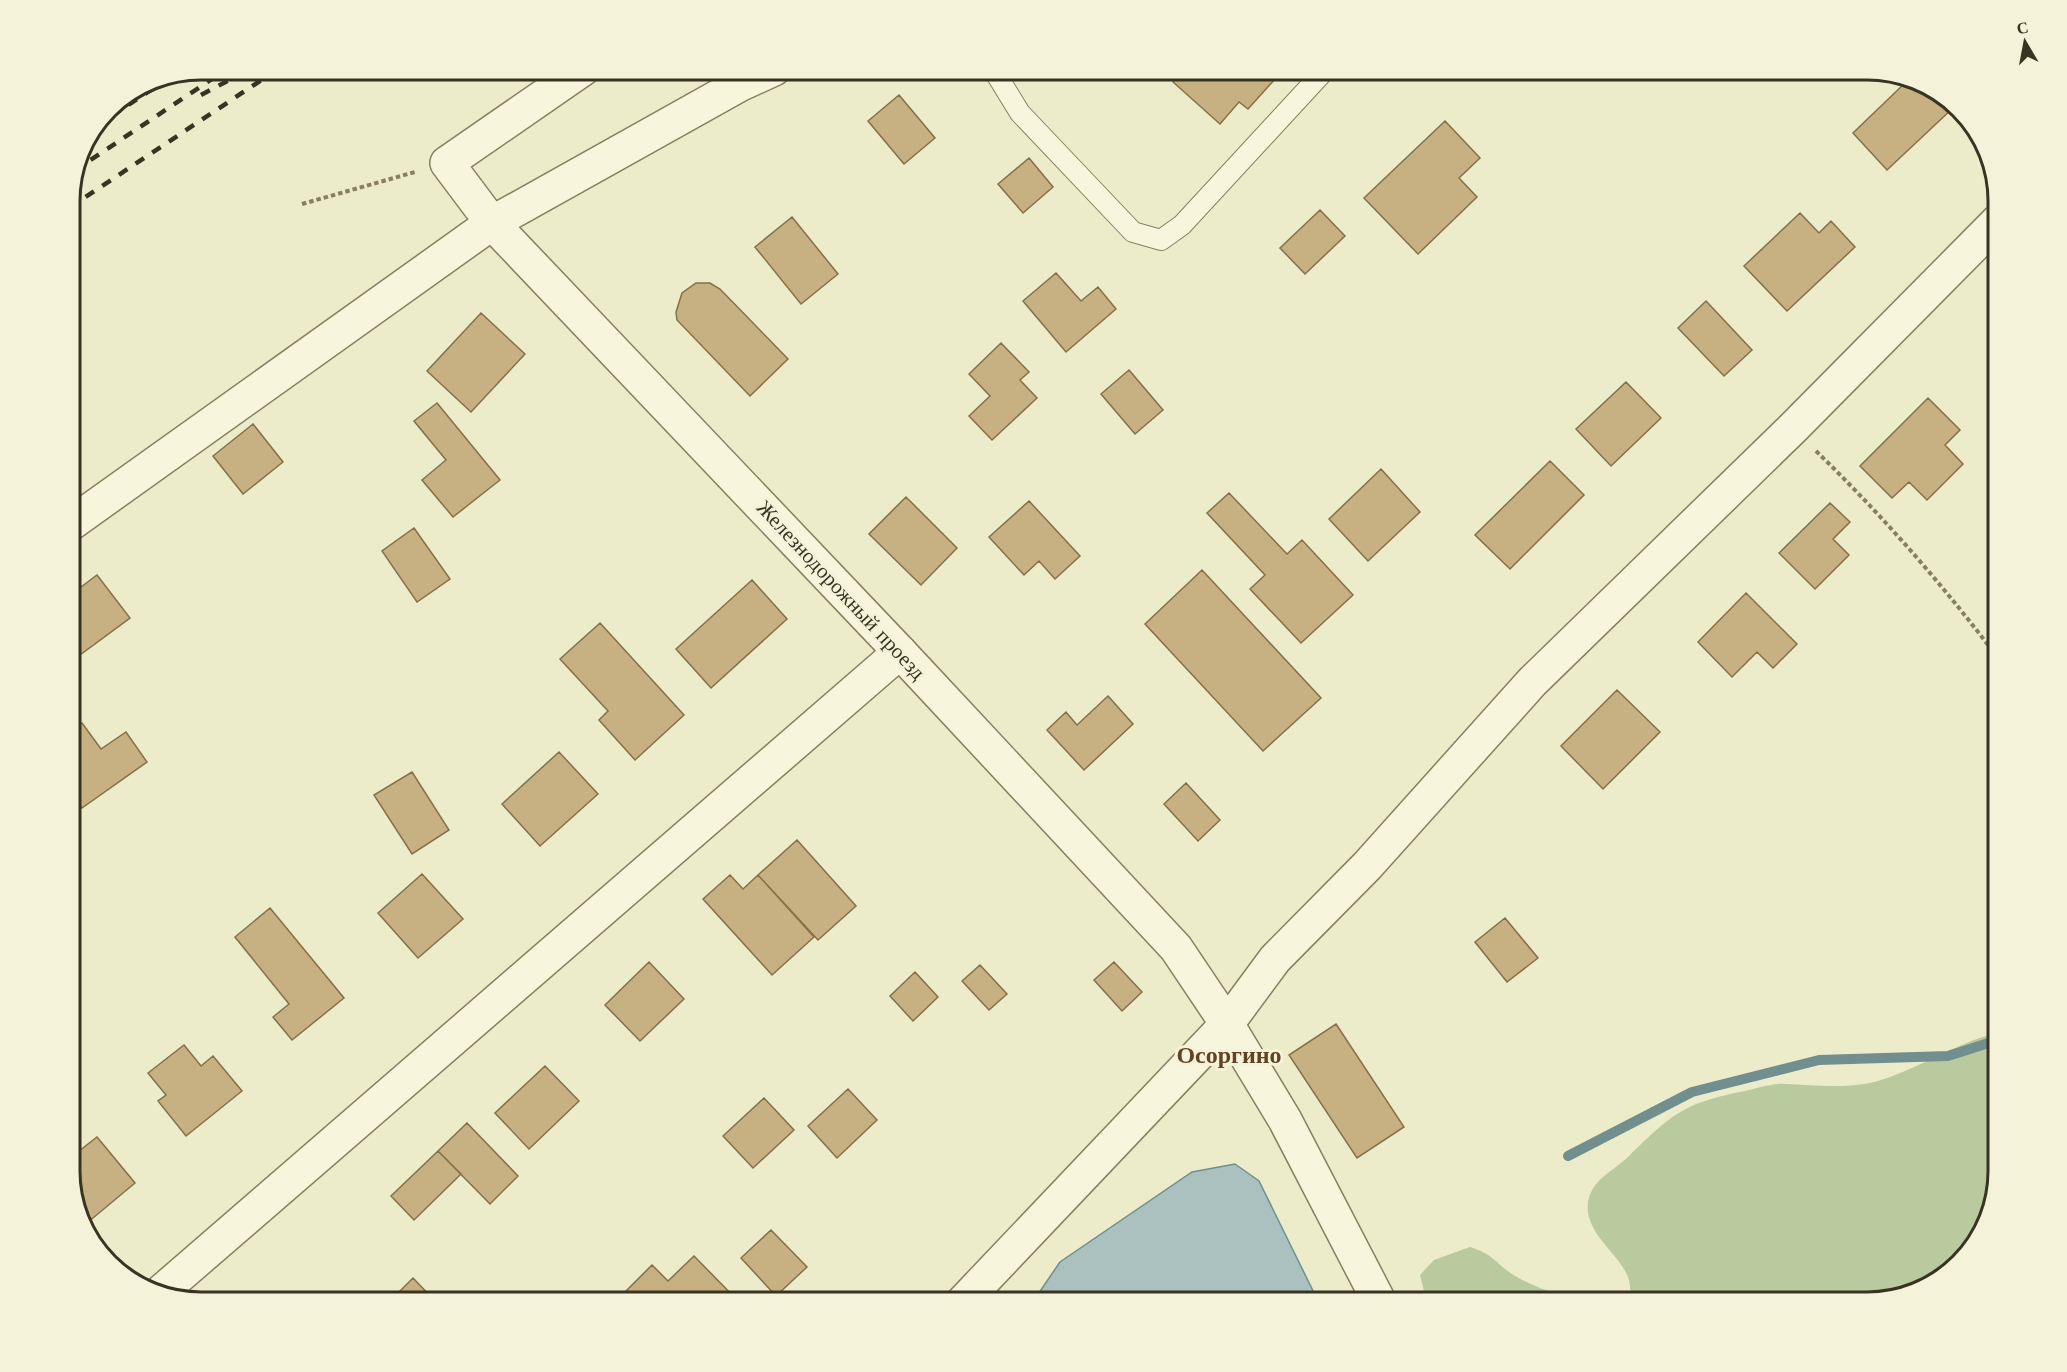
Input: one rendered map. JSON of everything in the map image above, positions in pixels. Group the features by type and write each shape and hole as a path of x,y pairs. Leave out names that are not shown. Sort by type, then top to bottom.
{"street":[{"path":"447,163 567,80"},
{"path":"80,517 492,223 750,80"},
{"name":"Железнодорожный проезд","path":"447,163 492,223 900,652 1176,948 1227,1024 1285,1120 1374,1292"},
{"path":"972,1292 1227,1024 1275,959 1367,866 1532,682 1793,428 1988,231"},
{"path":"166,1287 900,652"}],"lane":[{"path":"1000,80 1020,113 1133,232 1161,240 1182,225 1316,80"}],"path":[{"path":"302,204 447,163"},
{"path":"1793,428 1844,478 1944,589 1988,645"}],"green space":[{"path":"1988,1035 1986,1187 1978,1218 1967,1239 1940,1267 1913,1283 1882,1291 1631,1292 1629,1279 1623,1268 1591,1223 1588,1202 1590,1194 1599,1181 1669,1120 1707,1100 1770,1085 1860,1085 1884,1079"},
{"path":"1470,1247 1485,1253 1510,1273 1551,1292 1424,1292 1420,1275 1434,1260"}],"water":[{"path":"1235,1164 1259,1181 1314,1292 1040,1292 1060,1262 1192,1172"}],"building":[{"path":"1175,80 1274,80 1248,109 1239,102 1220,124 1173,82"},
{"path":"1903,85 1934,100 1948,112 1887,170 1853,133"},
{"path":"899,95 935,138 904,164 868,121"},
{"path":"1445,121 1480,158 1459,178 1477,197 1418,254 1364,198"},
{"path":"1029,158 1053,187 1023,213 998,184"},
{"path":"1320,210 1345,236 1305,274 1280,248"},
{"path":"1800,213 1819,233 1831,221 1855,247 1787,311 1744,266"},
{"path":"792,217 838,274 801,304 755,247"},
{"path":"1056,273 1081,301 1098,287 1116,309 1066,352 1023,301"},
{"path":"696,283 710,283 720,289 788,359 750,396 677,320 676,312 682,293"},
{"path":"1706,301 1752,350 1724,376 1678,328"},
{"path":"481,313 525,354 471,412 427,371"},
{"path":"1001,343 1029,372 1020,380 1037,398 992,440 969,416 990,396 969,374"},
{"path":"1129,370 1163,410 1135,434 1101,394"},
{"path":"1626,382 1661,418 1611,466 1576,429"},
{"path":"1928,398 1960,430 1945,445 1963,464 1927,500 1909,482 1892,498 1860,466"},
{"path":"437,403 500,480 453,517 422,480 446,460 414,421"},
{"path":"253,424 283,462 243,494 213,456"},
{"path":"1550,461 1584,495 1510,569 1475,535"},
{"path":"1381,469 1420,512 1368,561 1329,519"},
{"path":"1229,493 1287,554 1302,540 1353,595 1301,643 1250,589 1265,575 1207,513"},
{"path":"906,497 957,548 921,585 869,534"},
{"path":"1029,501 1080,556 1055,579 1039,561 1024,575 989,537"},
{"path":"1830,503 1850,522 1833,539 1849,555 1815,589 1779,553"},
{"path":"414,528 450,579 417,602 382,551"},
{"path":"1202,570 1321,698 1263,751 1145,624"},
{"path":"97,575 130,618 80,655 80,588"},
{"path":"752,580 787,619 711,688 676,649"},
{"path":"1746,593 1797,644 1773,668 1757,652 1732,677 1698,642"},
{"path":"600,623 684,715 635,760 599,720 608,711 560,659"},
{"path":"1617,690 1660,732 1603,789 1561,746"},
{"path":"1108,696 1133,724 1084,770 1047,730 1066,712 1077,725"},
{"path":"82,723 101,749 126,732 147,762 82,808 80,805 80,724"},
{"path":"559,752 598,794 540,846 502,804"},
{"path":"412,772 449,830 412,854 374,795"},
{"path":"1186,783 1220,820 1198,841 1164,804"},
{"path":"797,840 856,906 818,940 758,875"},
{"path":"422,874 463,919 418,958 378,913"},
{"path":"730,875 743,889 758,875 814,937 772,975 703,899"},
{"path":"270,908 344,998 292,1040 273,1017 289,1004 235,937"},
{"path":"1505,918 1538,958 1507,982 1475,942"},
{"path":"649,962 684,999 640,1041 605,1005"},
{"path":"1114,962 1142,992 1122,1011 1094,980"},
{"path":"980,965 1007,994 989,1010 962,981"},
{"path":"915,972 938,997 913,1021 890,996"},
{"path":"1336,1024 1404,1127 1357,1158 1289,1055"},
{"path":"184,1045 201,1066 213,1056 242,1091 186,1136 158,1101 166,1095 148,1073"},
{"path":"545,1066 579,1101 529,1149 495,1113"},
{"path":"848,1089 877,1120 837,1158 808,1126"},
{"path":"764,1098 794,1130 753,1168 723,1136"},
{"path":"467,1123 518,1176 490,1204 438,1151"},
{"path":"97,1137 135,1183 90,1220 82,1195 80,1150"},
{"path":"438,1151 461,1174 414,1220 391,1196"},
{"path":"771,1230 807,1267 780,1292 772,1292 741,1258"},
{"path":"694,1256 729,1292 625,1292 652,1265 668,1281"},
{"path":"413,1278 426,1292 399,1292"}],"waterway":[{"path":"1568,1156 1692,1092 1819,1060 1948,1056 1988,1043"}],"railway":[{"path":"86,163 210,80"},
{"path":"201,95 229,80"},
{"path":"80,201 261,80"},
{"path":"122,109 147,92"}],"district":[{"name":"Осоргино","path":"1229,1055"}]}
